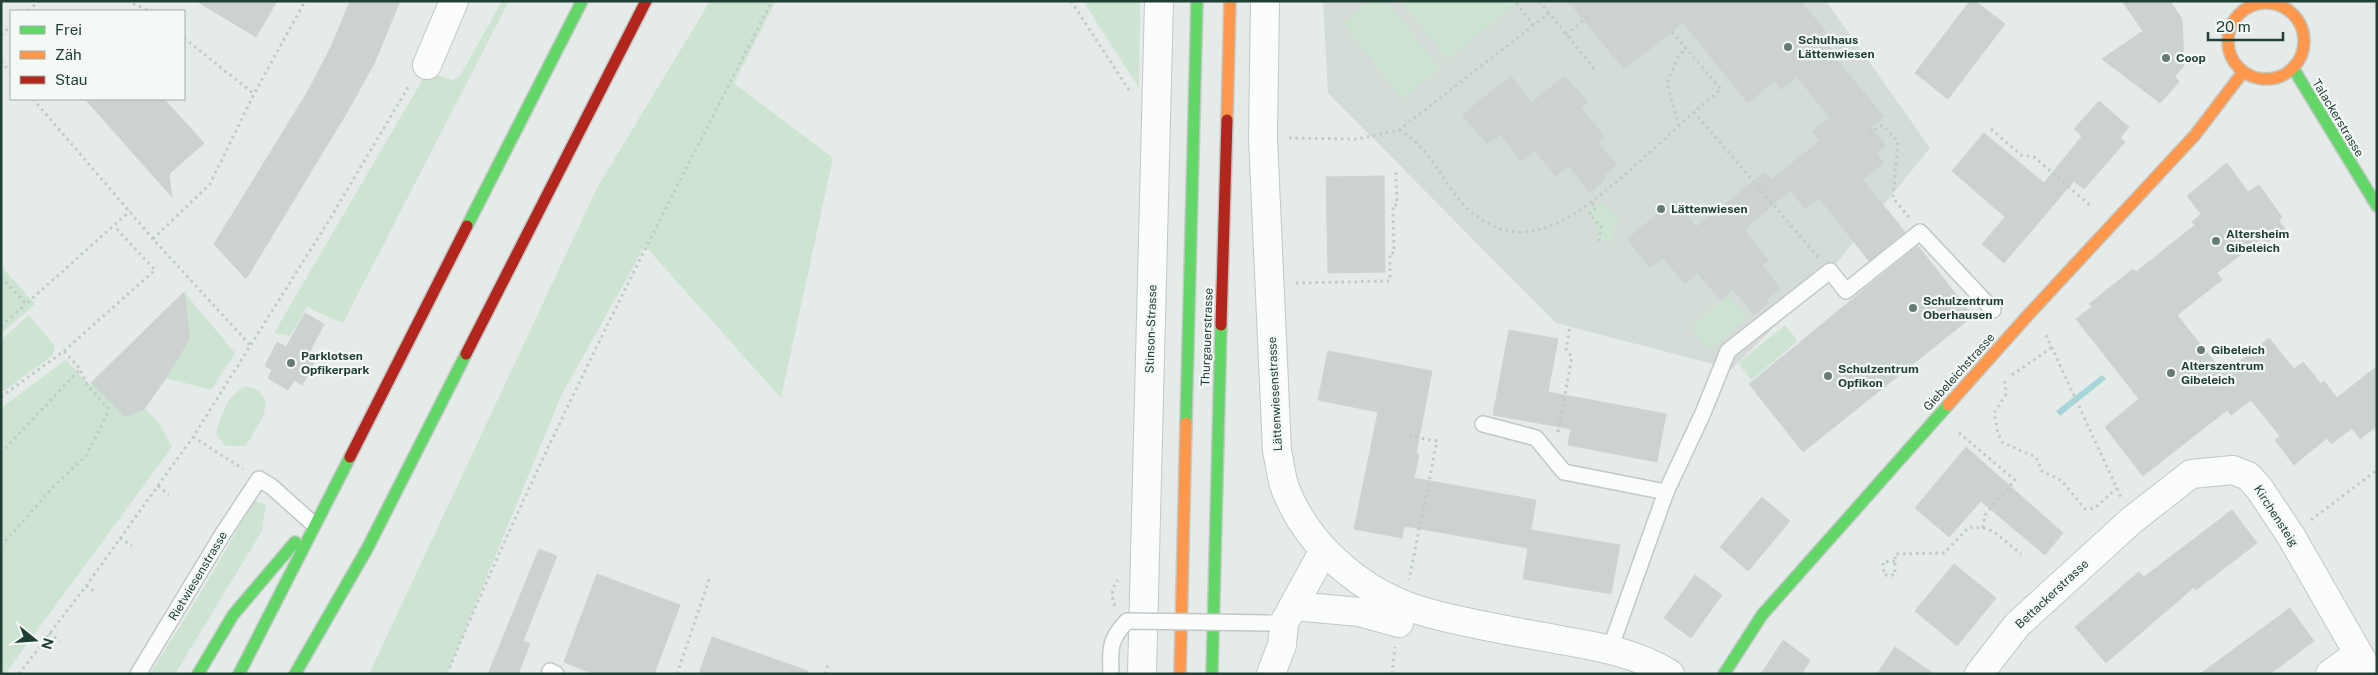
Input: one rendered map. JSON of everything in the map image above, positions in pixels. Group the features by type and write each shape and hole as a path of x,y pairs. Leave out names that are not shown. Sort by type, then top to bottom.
{"main road":[{"path":"239,674 582,1"},
{"path":"295,674 367,549 646,1"},
{"name":"Thurgauerstrasse","path":"1180,674 1196,1"},
{"name":"Thurgauerstrasse","path":"1212,674 1230,1"},
{"path":"2264,2 2274,3 2292,12 2300,22 2304,34 2304,47 2301,58 2293,68 2282,76 2269,79 2255,78 2243,72 2235,63 2230,52 2228,40 2230,28 2242,5 2264,2"},
{"path":"2292,12 2301,3"},
{"name":"Talackerstrasse","path":"2293,68 2377,206"},
{"name":"Giebeleichstrasse","path":"1724,674 1762,614 2029,314 2195,135 2243,72"},
{"path":"198,674 232,614 325,506"},
{"path":"335,629 367,549"}],"street":[{"path":"421,71 454,1"},
{"name":"Stinson-Strasse","path":"1142,665 1159,1"},
{"name":"Lättenwiesenstrasse","path":"1265,1 1263,138 1277,451 1285,487 1299,517 1324,550 1356,579 1390,598 1424,612 1610,649 1652,663 1670,674"},
{"name":"Kirchensteig","path":"2132,520 2191,474 2234,470 2248,476 2259,488 2291,536 2364,664"},
{"name":"Bettackerstrasse","path":"1979,674 2017,625 2132,520"},
{"path":"1271,674 1282,645 1283,617 1324,550"},
{"path":"1283,617 1359,612 1399,623"},
{"path":"2330,674 2364,664"}],"lane":[{"path":"1610,649 1666,492 1703,413 1728,351 1830,271 1846,291 1920,232 1993,310"},
{"path":"1483,424 1536,438 1564,472 1666,492"},
{"path":"260,480 272,487 311,522"},
{"name":"Rietwiesenstrasse","path":"138,674 175,616 224,532 260,480"},
{"path":"1111,674 1110,650 1112,638 1127,621 1283,617"},
{"path":"549,674 550,671 556,674"}],"path":[{"path":"29,10 39,1"},
{"path":"127,1 148,10"},
{"path":"153,239 210,184 254,94 304,1"},
{"path":"447,674 479,596 562,418 636,265 772,1"},
{"path":"1072,1 1131,93"},
{"path":"1539,1 1597,72"},
{"path":"1516,3 1534,25"},
{"path":"1263,138 1358,139 1399,130 1549,13"},
{"path":"1566,35 1590,14"},
{"path":"1399,130 1414,138 1468,208 1487,223 1507,231 1531,231 1550,226 1570,217 1592,202 1721,89 1672,32"},
{"path":"185,39 254,94"},
{"path":"1679,126 1667,83 1679,55 1686,49"},
{"path":"1,61 10,72"},
{"path":"19,674 86,586 194,436 421,71"},
{"path":"35,100 153,239 251,346"},
{"path":"1694,112 1830,271"},
{"path":"1870,134 1879,126 1883,126 1898,143 1893,198"},
{"path":"1991,129 2021,155 2034,157 2097,212"},
{"path":"1287,283 1390,281 1390,253 1394,253 1393,205 1397,205 1396,171"},
{"path":"1592,202 1596,208 1589,214 1601,226 1600,242"},
{"path":"1,326 130,212"},
{"path":"1,397 64,351 155,270 114,226"},
{"path":"1,276 26,304"},
{"path":"1544,448 1557,439 1572,357 1566,349 1570,326"},
{"path":"2044,332 2132,520"},
{"path":"2051,348 2005,380 2006,394 1994,413 2000,438 2008,446 2036,457 2042,471 2062,481 2085,509 2095,508 2117,488"},
{"path":"1,546 54,486 86,456 106,417 108,408 88,386 80,369 64,351"},
{"path":"1,453 80,369"},
{"path":"1952,426 2015,480 1985,515 1983,528"},
{"path":"194,436 260,480"},
{"path":"1409,436 1437,441 1409,581"},
{"path":"2291,536 2377,470"},
{"path":"158,486 170,495"},
{"path":"1895,561 1883,562 1884,575 1896,575 1895,554 1944,553 1970,527 1993,531 2021,554"},
{"path":"120,538 132,546"},
{"path":"677,674 710,577"},
{"path":"86,586 98,593"},
{"path":"49,634 60,641"},
{"path":"825,674 829,662"}],"shaded area":[{"name":"Lättenwiesen","path":"1323,1 1826,1 1930,148 1830,271 1732,369 1556,323 1328,93"}],"green space":[{"path":"502,1 509,1 343,323 307,307 290,336 274,333 427,72 452,80 460,76"},
{"path":"710,1 776,1 734,83 833,158 781,398 645,246 561,396 447,674 369,674 597,188"},
{"path":"1083,1 1140,1 1139,88"},
{"path":"1371,1 1387,1 1440,69 1402,99 1343,23"},
{"path":"1401,1 1518,1 1448,59"},
{"path":"1602,202 1620,221 1614,226 1613,241 1597,239 1598,226 1587,213"},
{"path":"1,266 35,304 1,334"},
{"path":"184,292 235,353 211,390 166,378 144,408 158,421 172,447 5,674 1,674 1,408 66,360 90,385"},
{"path":"1728,296 1747,318 1709,350 1691,328"},
{"path":"29,315 55,346 52,356 1,393 1,340"},
{"path":"1785,325 1798,341 1751,380 1738,363"},
{"path":"246,386 259,391 266,401 264,415 246,446 225,446 216,434 220,419 229,400"},
{"path":"254,501 266,504 262,531 175,674 150,674 203,589"}],"water":[{"path":"2102,375 2106,379 2060,416 2056,411"}],"building":[{"path":"196,1 277,1 256,37"},
{"path":"350,1 400,1 374,64 346,114 246,279 214,244 308,91 331,47"},
{"path":"1568,1 1801,1 1826,32 1821,36 1831,49 1830,51 1884,117 1871,127 1886,145 1876,153 1884,163 1863,180 1905,232 1869,261 1819,198 1805,209 1790,190 1744,230 1768,260 1762,265 1780,288 1768,298 1767,304 1754,315 1733,289 1721,300 1697,273 1685,284 1663,258 1650,268 1627,239 1675,200 1696,227 1765,172 1771,179 1820,141 1812,131 1830,118 1797,77 1781,90 1774,81 1748,103 1683,23 1624,69"},
{"path":"1970,1 1975,1 2005,24 1948,99 1915,73"},
{"path":"2122,1 2170,1 2182,19 2184,66 2175,76 2179,82 2160,103 2102,59 2143,31"},
{"path":"1511,76 1532,102 1565,76 1588,102 1581,108 1605,137 1598,143 1617,165 1605,175 1604,181 1590,193 1569,166 1556,176 1534,150 1521,161 1500,134 1487,144 1462,115"},
{"path":"86,100 165,100 204,143 169,174 172,197"},
{"path":"2099,101 2129,127 2120,138 2125,142 2084,189 2074,181 2004,263 1982,244 2005,217 1952,171 1984,133 2044,183 2082,136 2074,129"},
{"name":"Alterszentrum Gibeleich","path":"2227,163 2248,192 2259,185 2282,217 2279,221 2285,229 2266,244 2261,239 2217,273 2222,280 2177,315 2224,374 2269,338 2294,369 2303,362 2321,384 2324,381 2337,398 2377,366 2377,426 2360,439 2352,428 2331,444 2327,438 2294,465 2275,440 2280,436 2251,400 2231,415 2227,410 2143,476 2105,427 2139,399 2076,319 2092,307 2089,304 2133,269 2136,272 2195,225 2192,222 2201,214 2187,196"},
{"path":"1384,176 1385,272 1328,273 1326,177"},
{"name":"Schulzentrum Opfikon","path":"1916,247 1919,247 1973,316 1803,452 1749,384"},
{"path":"184,292 190,338 166,378 144,409 126,417 91,383"},
{"path":"305,313 324,324 306,359 314,363 302,385 294,380 288,390 268,378 272,370 265,366 277,342 286,347"},
{"path":"1509,330 1558,339 1548,392 1666,414 1657,462 1568,445 1571,429 1493,415"},
{"path":"1328,351 1432,371 1416,454 1419,455 1414,478 1536,500 1528,548 1404,526 1402,538 1354,529 1378,412 1318,400"},
{"path":"1966,447 2063,533 2045,555 1981,501 1949,537 1915,508"},
{"path":"1762,497 1790,521 1748,571 1720,547"},
{"path":"2232,510 2257,543 2196,590 2194,587 2106,663 2075,627 2139,572 2144,577"},
{"path":"1531,530 1620,545 1611,594 1523,579"},
{"path":"539,549 557,556 523,641 530,644 518,674 488,674"},
{"path":"1954,564 1996,598 1957,646 1915,611"},
{"path":"597,574 680,605 654,674 594,674 564,662"},
{"path":"1695,575 1722,595 1691,638 1664,618"},
{"path":"2290,608 2314,641 2270,674 2200,674"},
{"path":"712,637 808,671 807,674 699,674"},
{"path":"1783,640 1810,660 1802,674 1761,674"},
{"path":"1895,647 1934,674 1877,674"}],"traffic: fast":[{"path":"467,226 582,1"},
{"path":"1186,423 1197,1"},
{"path":"2293,68 2377,206"},
{"path":"1212,674 1221,325"},
{"path":"295,674 367,549 466,354"},
{"path":"1724,674 1762,615 1948,405"},
{"path":"239,674 350,457"},
{"path":"198,674 233,615 295,542"}],"traffic: slow":[{"path":"1227,120 1230,1"},
{"path":"2266,3 2281,6 2293,14 2301,26 2304,41 2301,56 2293,68 2281,76 2266,79 2251,76 2239,68 2231,56 2228,41 2231,26 2239,14 2251,6 2266,3"},
{"path":"1948,405 2029,314 2195,135 2243,72"},
{"path":"1180,674 1186,423"}],"traffic: jam":[{"path":"466,354 646,1"},
{"path":"1221,325 1227,120"},
{"path":"350,457 467,226"}],"place":[{"name":"Schulhaus Lättenwiesen","path":"1788,47"},
{"name":"Coop","path":"2166,58"},
{"name":"Lättenwiesen","path":"1661,209"},
{"name":"Altersheim Gibeleich","path":"2216,241"},
{"name":"Schulzentrum Oberhausen","path":"1913,308"},
{"name":"Gibeleich","path":"2201,350"},
{"name":"Parklotsen Opfikerpark","path":"291,363"},
{"name":"Alterszentrum Gibeleich","path":"2171,373"},
{"name":"Schulzentrum Opfikon","path":"1828,376"}]}
